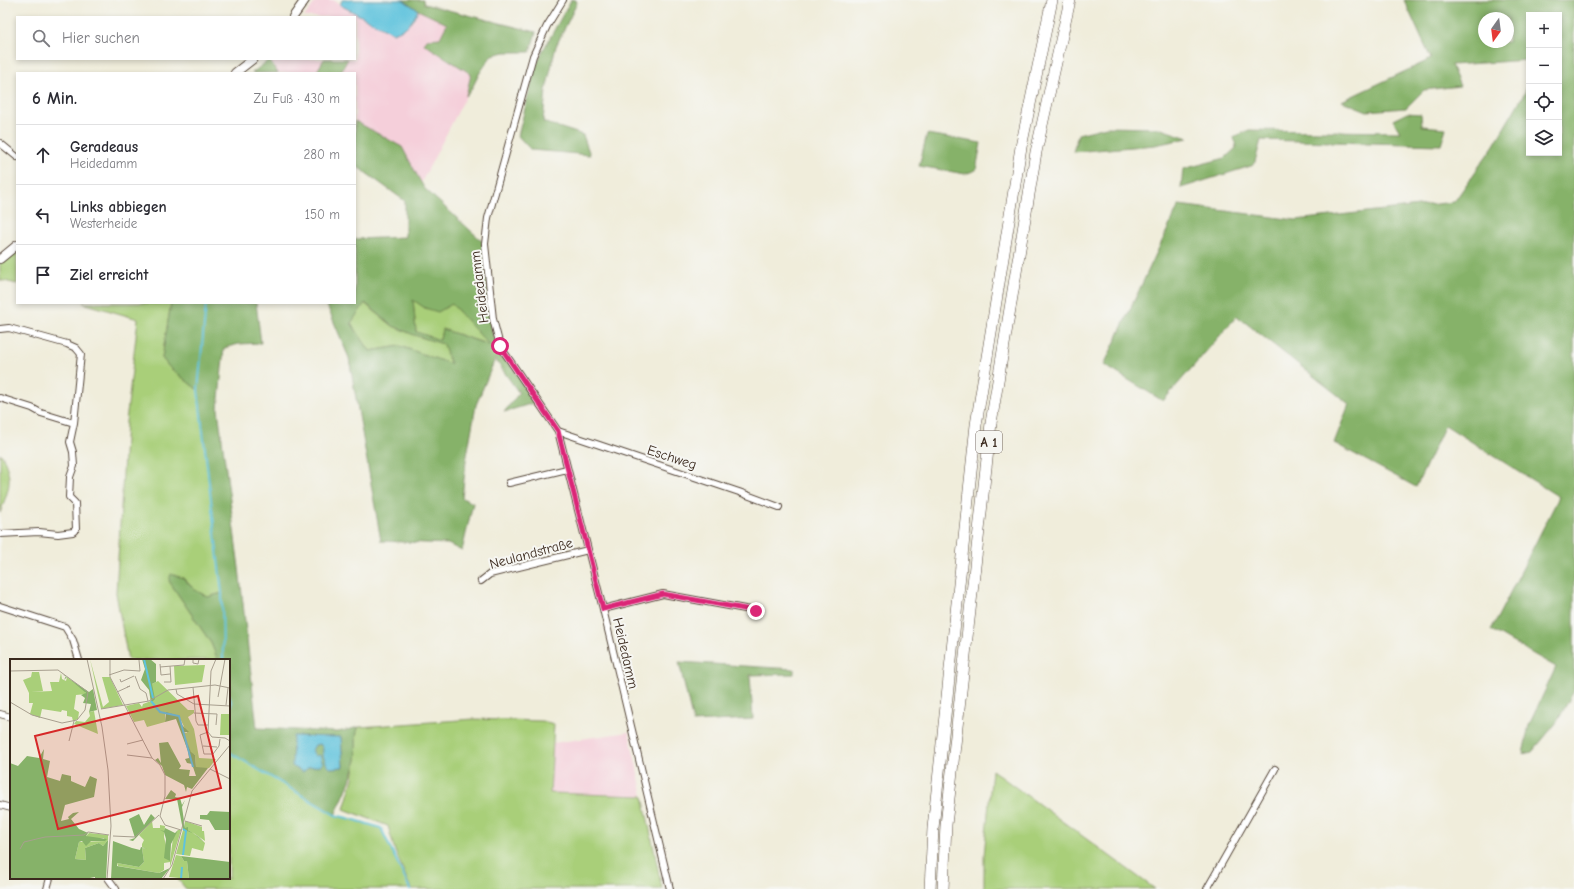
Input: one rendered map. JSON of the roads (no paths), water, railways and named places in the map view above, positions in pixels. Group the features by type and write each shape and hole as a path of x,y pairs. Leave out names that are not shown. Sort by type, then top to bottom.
{"highway":[{"name":"A 1","path":"930,889 933,828 976,425 1021,147 1052,0"},
{"name":"A 1","path":"943,889 946,825 991,423 1036,152 1070,0"}],"main road":[{"path":"294,16 305,0"},
{"path":"236,72 252,60"},
{"path":"0,259 16,247"}],"street":[{"name":"Heidedamm","path":"563,0 541,38 533,56 488,218 485,244 493,319 500,346 558,431 603,609 670,889"},
{"path":"0,143 16,156"},
{"path":"0,329 9,328 67,344 76,348 81,354 74,423 70,442 73,452 74,466 70,477 70,497 75,503 76,529 73,532 58,534 39,532 0,534"},
{"path":"0,398 74,423"},
{"name":"Eschweg","path":"558,431 779,507"},
{"path":"509,483 567,469"},
{"name":"Neulandstraße","path":"481,581 490,574 588,550"},
{"path":"603,609 663,594 756,611"},
{"path":"0,606 65,627 73,640 79,659"},
{"path":"0,714 10,717"},
{"path":"1207,889 1275,769"},
{"path":"0,805 10,808"},
{"path":"47,889 50,879"},
{"path":"109,879 116,889"}],"water":[{"path":"342,0 403,0 418,10 408,25 393,33 340,5"},
{"path":"293,736 341,737 343,767 330,768 324,759 323,748 320,744 315,745 312,750 315,756 320,755 323,764 309,767 303,772 292,766"}],"waterway":[{"path":"206,304 198,390 222,593 223,659"},
{"path":"230,699 230,709"},
{"path":"230,753 335,815 381,828 410,889"}]}
